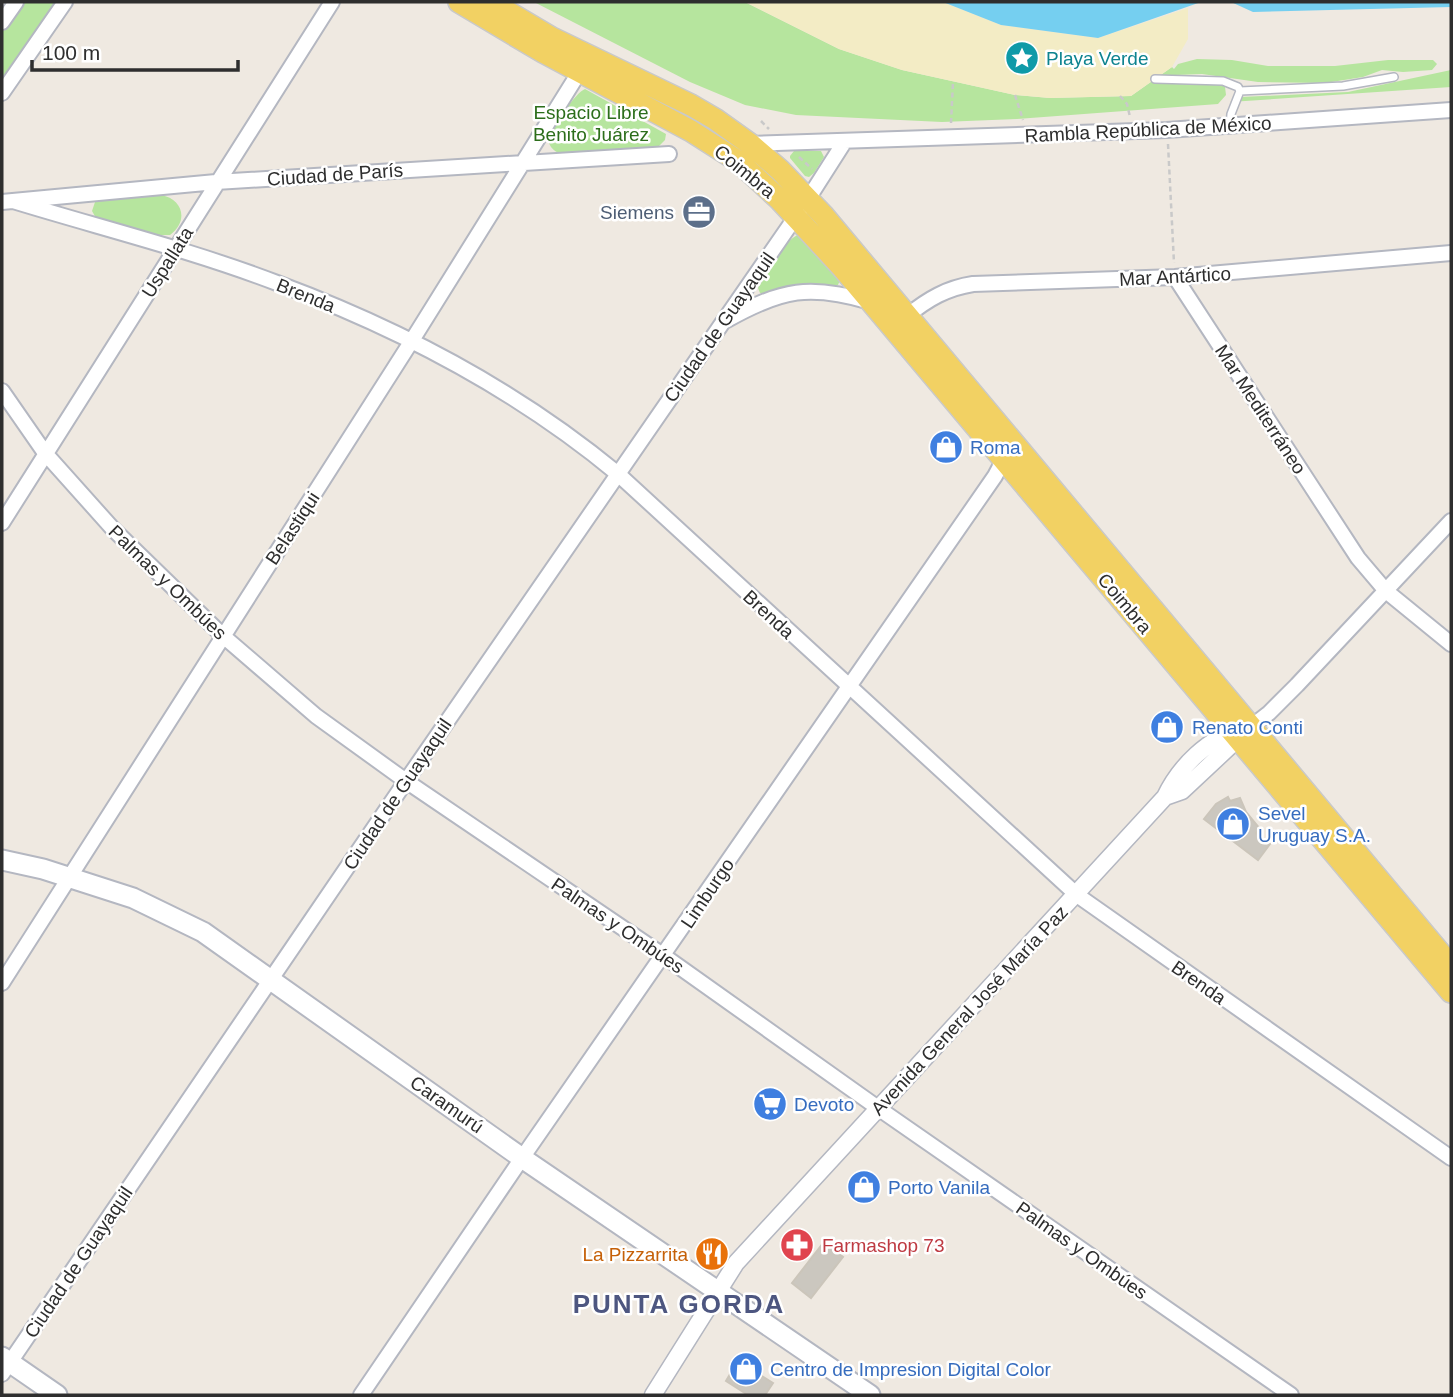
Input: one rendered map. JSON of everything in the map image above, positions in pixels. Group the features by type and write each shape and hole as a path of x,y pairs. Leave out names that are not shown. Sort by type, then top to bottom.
{"main road":[{"path":"459,2 580,71"},
{"path":"491,2 552,38 691,105 750,144"},
{"name":"Coimbra","path":"580,71 691,131 737,161 766,185 802,207 907,316 1451,992"},
{"name":"Coimbra","path":"750,144 780,170 802,207 872,303 1004,459 1240,732 1451,966"},
{"name":"Caramurú","path":"2,860 133,898 203,932 522,1158 870,1395"},
{"path":"4,1364 57,1395"}],"street":[{"path":"2,22 16,2"},
{"path":"2,93 65,2"},
{"name":"Uspallata","path":"2,523 216,181 332,2"},
{"name":"Belastiqui","path":"2,983 411,342 580,71"},
{"name":"Rambla República de México","path":"750,144 1167,130 1451,110"},
{"path":"802,207 845,141"},
{"name":"Ciudad de París","path":"8,202 216,181 669,154"},
{"name":"Brenda","path":"8,202 276,282 411,342 517,402 595,455 618,474 1077,895 1451,1158"},
{"name":"Ciudad de Guayaquil","path":"4,1364 802,207"},
{"name":"Mar Antártico","path":"907,316 941,293 973,284 1175,278 1451,253"},
{"name":"Mar Mediterráneo","path":"1175,278 1358,558 1386,591 1451,644"},
{"path":"723,322 759,302 790,293 841,293 872,303"},
{"name":"Palmas y Ombúes","path":"2,391 45,453 113,529 222,635 316,716 1291,1395"},
{"name":"Limburgo","path":"361,1395 644,981 664,956 995,476 1004,459"},
{"name":"Avenida General José María Paz","path":"653,1395 736,1263 1077,895 1165,797 1173,780 1213,740 1240,732 1269,713 1451,520"}],"lane":[{"path":"1240,91 1343,86 1395,77"},
{"path":"1155,79 1223,81 1238,87 1240,91"},
{"path":"1230,126 1231,114 1240,91"}],"path":[{"path":"951,130 953,82"},
{"path":"1015,95 1025,127"},
{"path":"1119,96 1127,104 1131,121"},
{"path":"1167,130 1175,278"}],"green space":[{"path":"22,2 57,2 2,82 2,32"},
{"path":"534,2 745,2 839,49 902,70 1015,95 1050,98 1131,96 1172,67 1174,69 1178,64 1197,59 1232,60 1268,66 1335,66 1388,60 1433,60 1437,64 1432,70 1382,70 1363,77 1325,83 1258,82 1202,74 1176,75 1183,83 1214,80 1225,87 1226,95 1218,104 942,122 796,115 745,105 690,82"},
{"path":"1451,70 1451,87 1230,102 1241,97 1348,92"},
{"name":"Espacio Libre Benito Juárez","path":"585,89 666,134 665,140 658,147 561,154 556,151 549,143 552,131 569,105"},
{"path":"794,151 821,151 824,157 809,177 805,176 790,158"},
{"path":"161,195 174,201 181,211 180,223 170,235 157,235 96,218 92,211 96,199"},
{"path":"801,235 840,280 838,285 800,286 760,293 758,288 776,258 792,238"}],"sand":[{"name":"Playa Verde","path":"745,2 943,2 1001,25 1098,38 1188,8 1188,39 1172,67 1131,96 1050,98 1015,95 902,70 839,49"}],"water":[{"path":"943,2 1201,2 1098,38 1001,25"},
{"path":"1231,2 1451,2 1451,7 1253,12"}],"building":[{"name":"Sevel Uruguay S.A.","path":"1228,797 1230,801 1240,798 1246,812 1260,829 1256,833 1270,844 1258,860 1204,819 1216,804"},
{"path":"824,1242 843,1257 811,1298 792,1283"},
{"path":"738,1361 773,1383 765,1395 748,1395 726,1381"}],"place":[{"name":"Playa Verde","path":"1022,58"},
{"name":"Siemens","path":"699,212"},
{"name":"Roma","path":"946,447"},
{"name":"Renato Conti","path":"1167,727"},
{"name":"Sevel Uruguay S.A.","path":"1233,824"},
{"name":"Devoto","path":"770,1104"},
{"name":"Porto Vanila","path":"864,1187"},
{"name":"Farmashop 73","path":"797,1245"},
{"name":"La Pizzarrita","path":"712,1254"},
{"name":"Centro de Impresion Digital Color","path":"746,1369"}],"district":[{"name":"PUNTA GORDA","path":"679,1304"}]}
